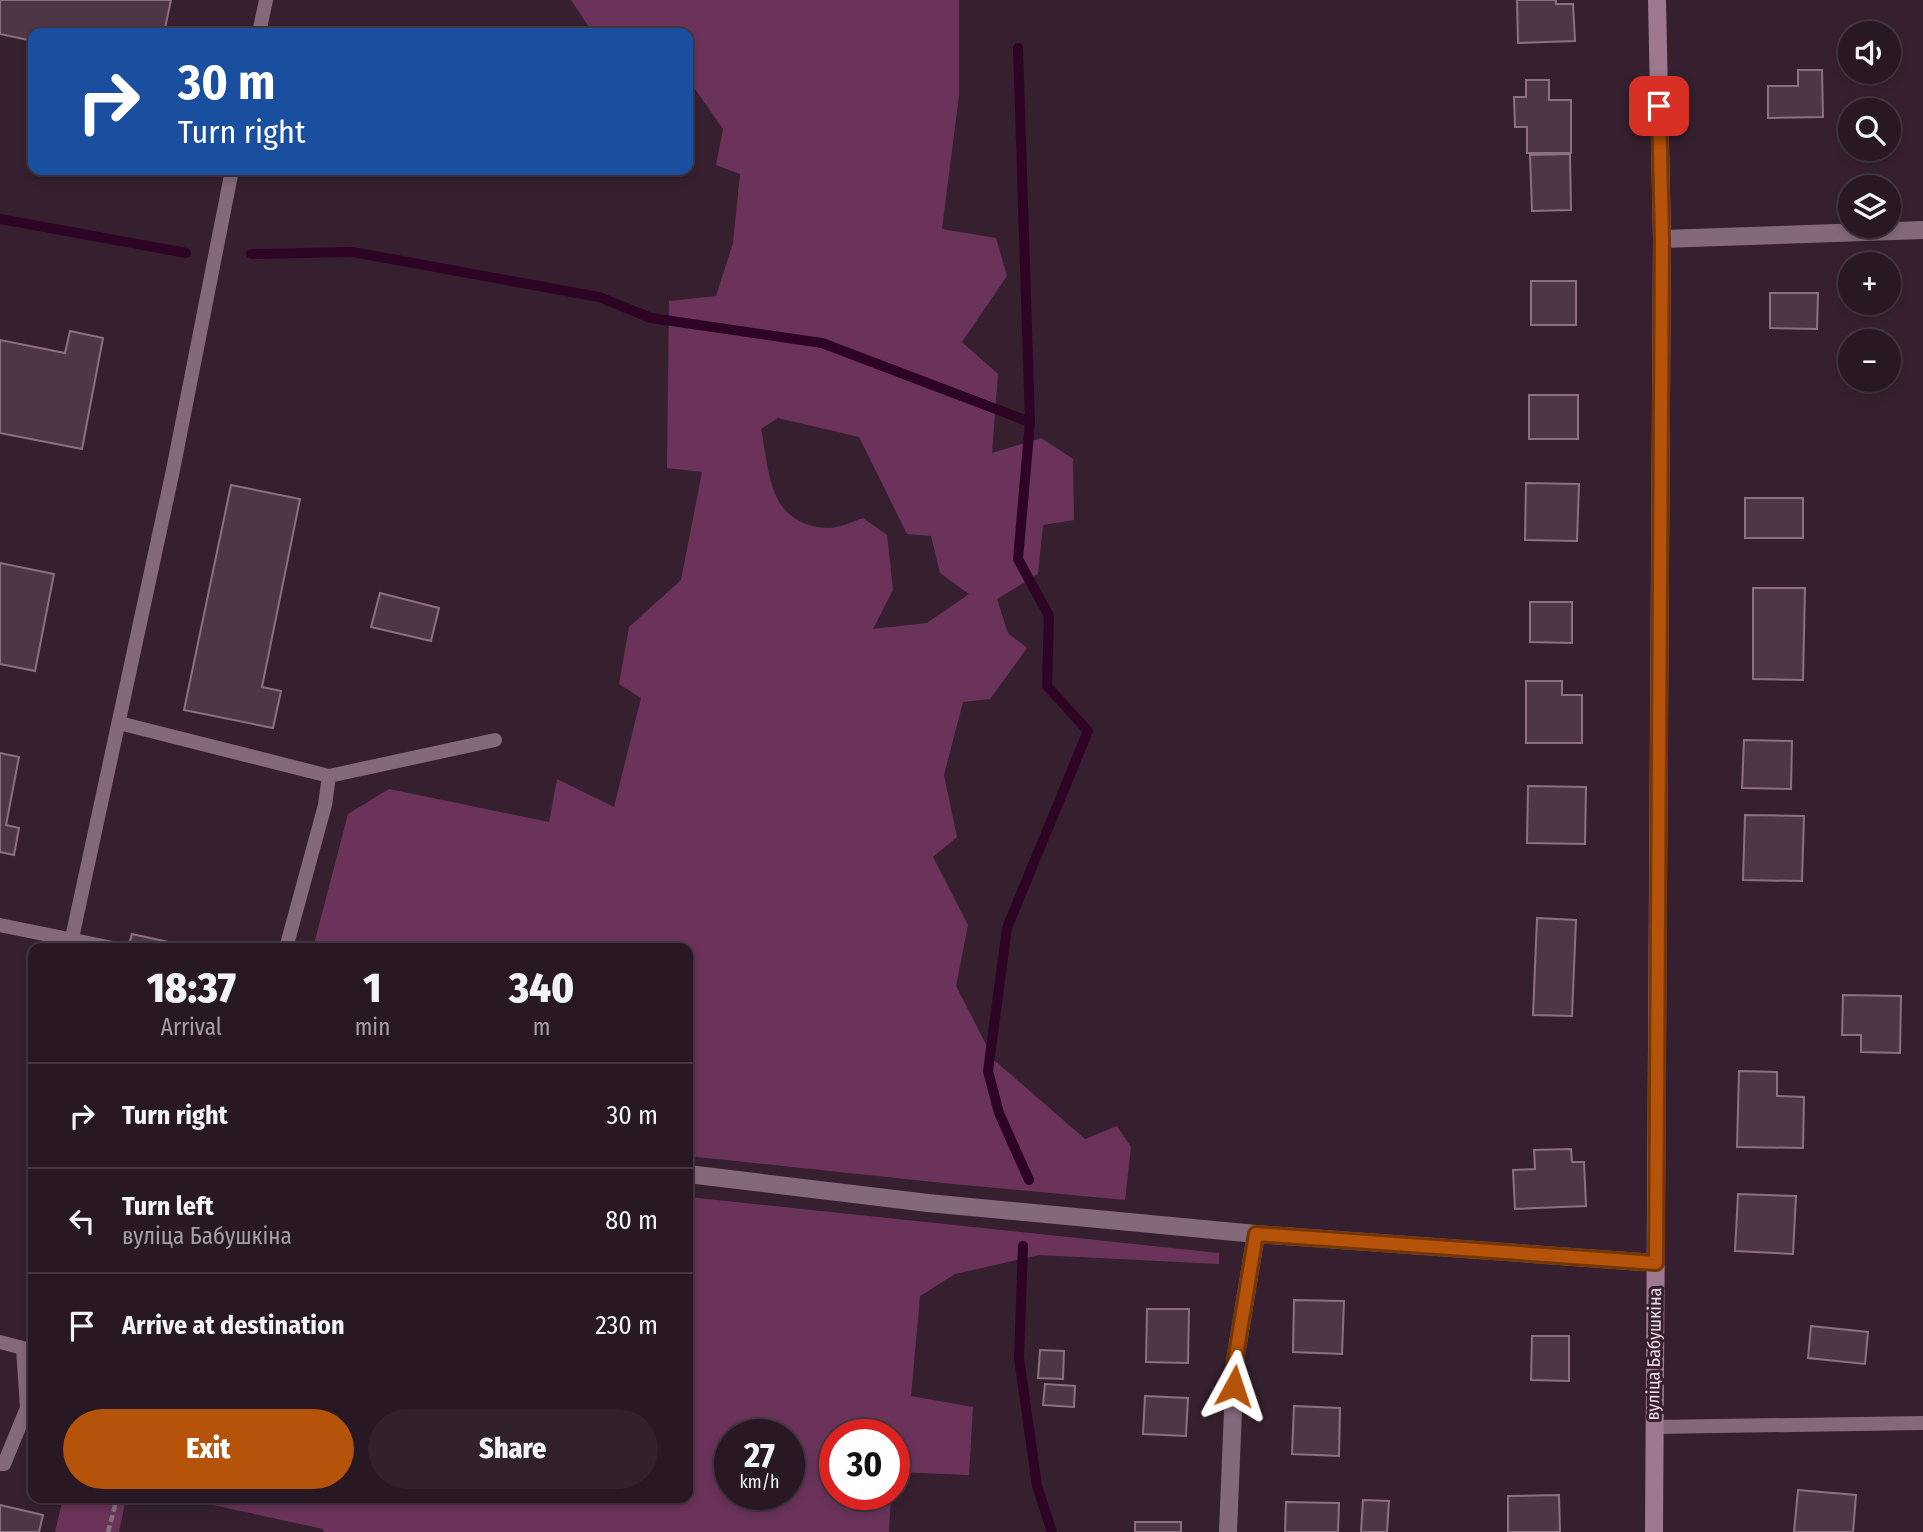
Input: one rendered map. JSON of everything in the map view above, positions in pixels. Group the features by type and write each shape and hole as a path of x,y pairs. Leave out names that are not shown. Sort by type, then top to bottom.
{"street":[{"name":"вуліца Бабушкіна","path":"1654,1532 1662,239 1657,0"},
{"path":"1662,239 1923,230"},
{"path":"693,1175 928,1203 1256,1234 1656,1263"},
{"path":"1228,1532 1235,1361 1256,1234"}],"lane":[{"path":"260,28 266,0"},
{"path":"72,938 173,470 231,175"},
{"path":"119,723 330,776 495,740"},
{"path":"287,943 325,805 330,776"},
{"path":"0,925 92,943"},
{"path":"0,1342 23,1348 27,1408 4,1464 0,1464"},
{"path":"1653,1427 1923,1423"}],"path":[{"path":"108,1532 116,1503"}],"shaded area":[{"path":"571,0 959,0 959,95 942,229 996,238 1007,276 962,342 998,374 992,453 1041,438 1073,459 1074,520 1043,525 1038,574 997,599 1008,633 1027,648 990,699 963,702 944,775 957,837 933,857 968,925 956,986 994,1060 1085,1139 1117,1126 1131,1147 1125,1200 693,1157 693,943 314,943 348,814 389,789 549,822 557,779 614,807 641,698 619,684 629,627 681,580 702,472 667,468 669,301 716,296 733,243 740,174 716,165 723,129 693,86 693,28 590,28","holes":["778,418 859,437 907,534 931,536 940,573 969,594 927,623 873,629 893,590 887,535 863,518 826,528 807,524 793,517 782,507 775,494 761,429"]},
{"path":"693,1198 1219,1253 1219,1264 1039,1255 955,1274 920,1296 911,1396 973,1407 969,1475 910,1473 910,1419 819,1419 819,1510 890,1510 889,1532 324,1532 323,1529 204,1503 693,1503"},
{"path":"62,1503 125,1503 119,1532 55,1532"}],"building":[{"path":"0,0 171,0 165,28 28,28 28,40 0,34"},
{"path":"1517,0 1556,0 1556,4 1573,4 1575,41 1518,43"},
{"path":"1798,70 1822,70 1823,117 1768,118 1768,86 1798,86"},
{"path":"1526,80 1549,80 1549,100 1571,100 1571,153 1527,153 1527,127 1515,127 1514,97 1526,97"},
{"path":"1570,154 1571,210 1532,211 1530,155"},
{"path":"1531,281 1576,281 1576,325 1531,325"},
{"path":"1770,293 1818,293 1817,329 1770,328"},
{"path":"70,331 103,338 82,449 0,433 0,340 65,353"},
{"path":"1529,395 1578,395 1578,439 1529,439"},
{"path":"1526,483 1579,484 1577,541 1525,540"},
{"path":"231,485 300,499 262,687 281,691 273,728 184,710"},
{"path":"1745,498 1803,498 1803,538 1745,538"},
{"path":"0,563 54,574 35,671 0,664"},
{"path":"1753,588 1805,588 1803,680 1753,679"},
{"path":"380,593 439,608 431,641 371,627"},
{"path":"1530,602 1572,602 1572,643 1530,642"},
{"path":"1526,681 1562,681 1562,695 1582,695 1582,743 1526,743"},
{"path":"1744,740 1792,741 1791,789 1742,788"},
{"path":"0,753 19,757 6,825 19,828 14,855 0,852"},
{"path":"1528,786 1586,787 1585,844 1527,843"},
{"path":"1745,815 1804,816 1802,881 1743,880"},
{"path":"1537,918 1576,920 1572,1016 1533,1015"},
{"path":"132,934 174,943 129,943"},
{"path":"1843,995 1901,996 1900,1053 1861,1052 1861,1035 1842,1035"},
{"path":"1739,1071 1777,1072 1777,1096 1804,1097 1803,1148 1737,1147"},
{"path":"1571,1149 1572,1162 1584,1162 1586,1206 1515,1209 1513,1170 1535,1169 1534,1150"},
{"path":"1738,1194 1796,1196 1793,1254 1735,1251"},
{"path":"1294,1300 1344,1301 1342,1354 1293,1352"},
{"path":"1147,1309 1189,1309 1188,1363 1146,1362"},
{"path":"1811,1326 1868,1332 1865,1364 1808,1358"},
{"path":"1532,1336 1569,1336 1569,1381 1531,1380"},
{"path":"1040,1350 1064,1351 1063,1379 1038,1378"},
{"path":"1045,1384 1075,1386 1074,1407 1043,1405"},
{"path":"1145,1396 1188,1398 1186,1436 1143,1434"},
{"path":"1294,1406 1340,1408 1339,1456 1292,1454"},
{"path":"1798,1490 1856,1495 1853,1532 1794,1532"},
{"path":"1559,1495 1560,1532 1508,1532 1508,1496"},
{"path":"1363,1500 1389,1501 1387,1532 1361,1532"},
{"path":"1286,1502 1339,1503 1338,1532 1285,1532"},
{"path":"0,1505 43,1515 39,1532 0,1532"},
{"path":"1135,1522 1181,1522 1181,1532 1135,1532"}],"waterway":[{"path":"1018,48 1030,422 1018,559 1049,616 1047,686 1088,731 1007,928 988,1071 999,1113 1029,1180"},
{"path":"0,219 186,253"},
{"path":"251,254 353,252 599,297 651,318 822,343 1030,422"},
{"path":"1023,1246 1019,1358 1037,1486 1052,1532"}],"route":[{"path":"1234,1386 1235,1361 1256,1234 1656,1263 1662,239 1659,106"}]}
